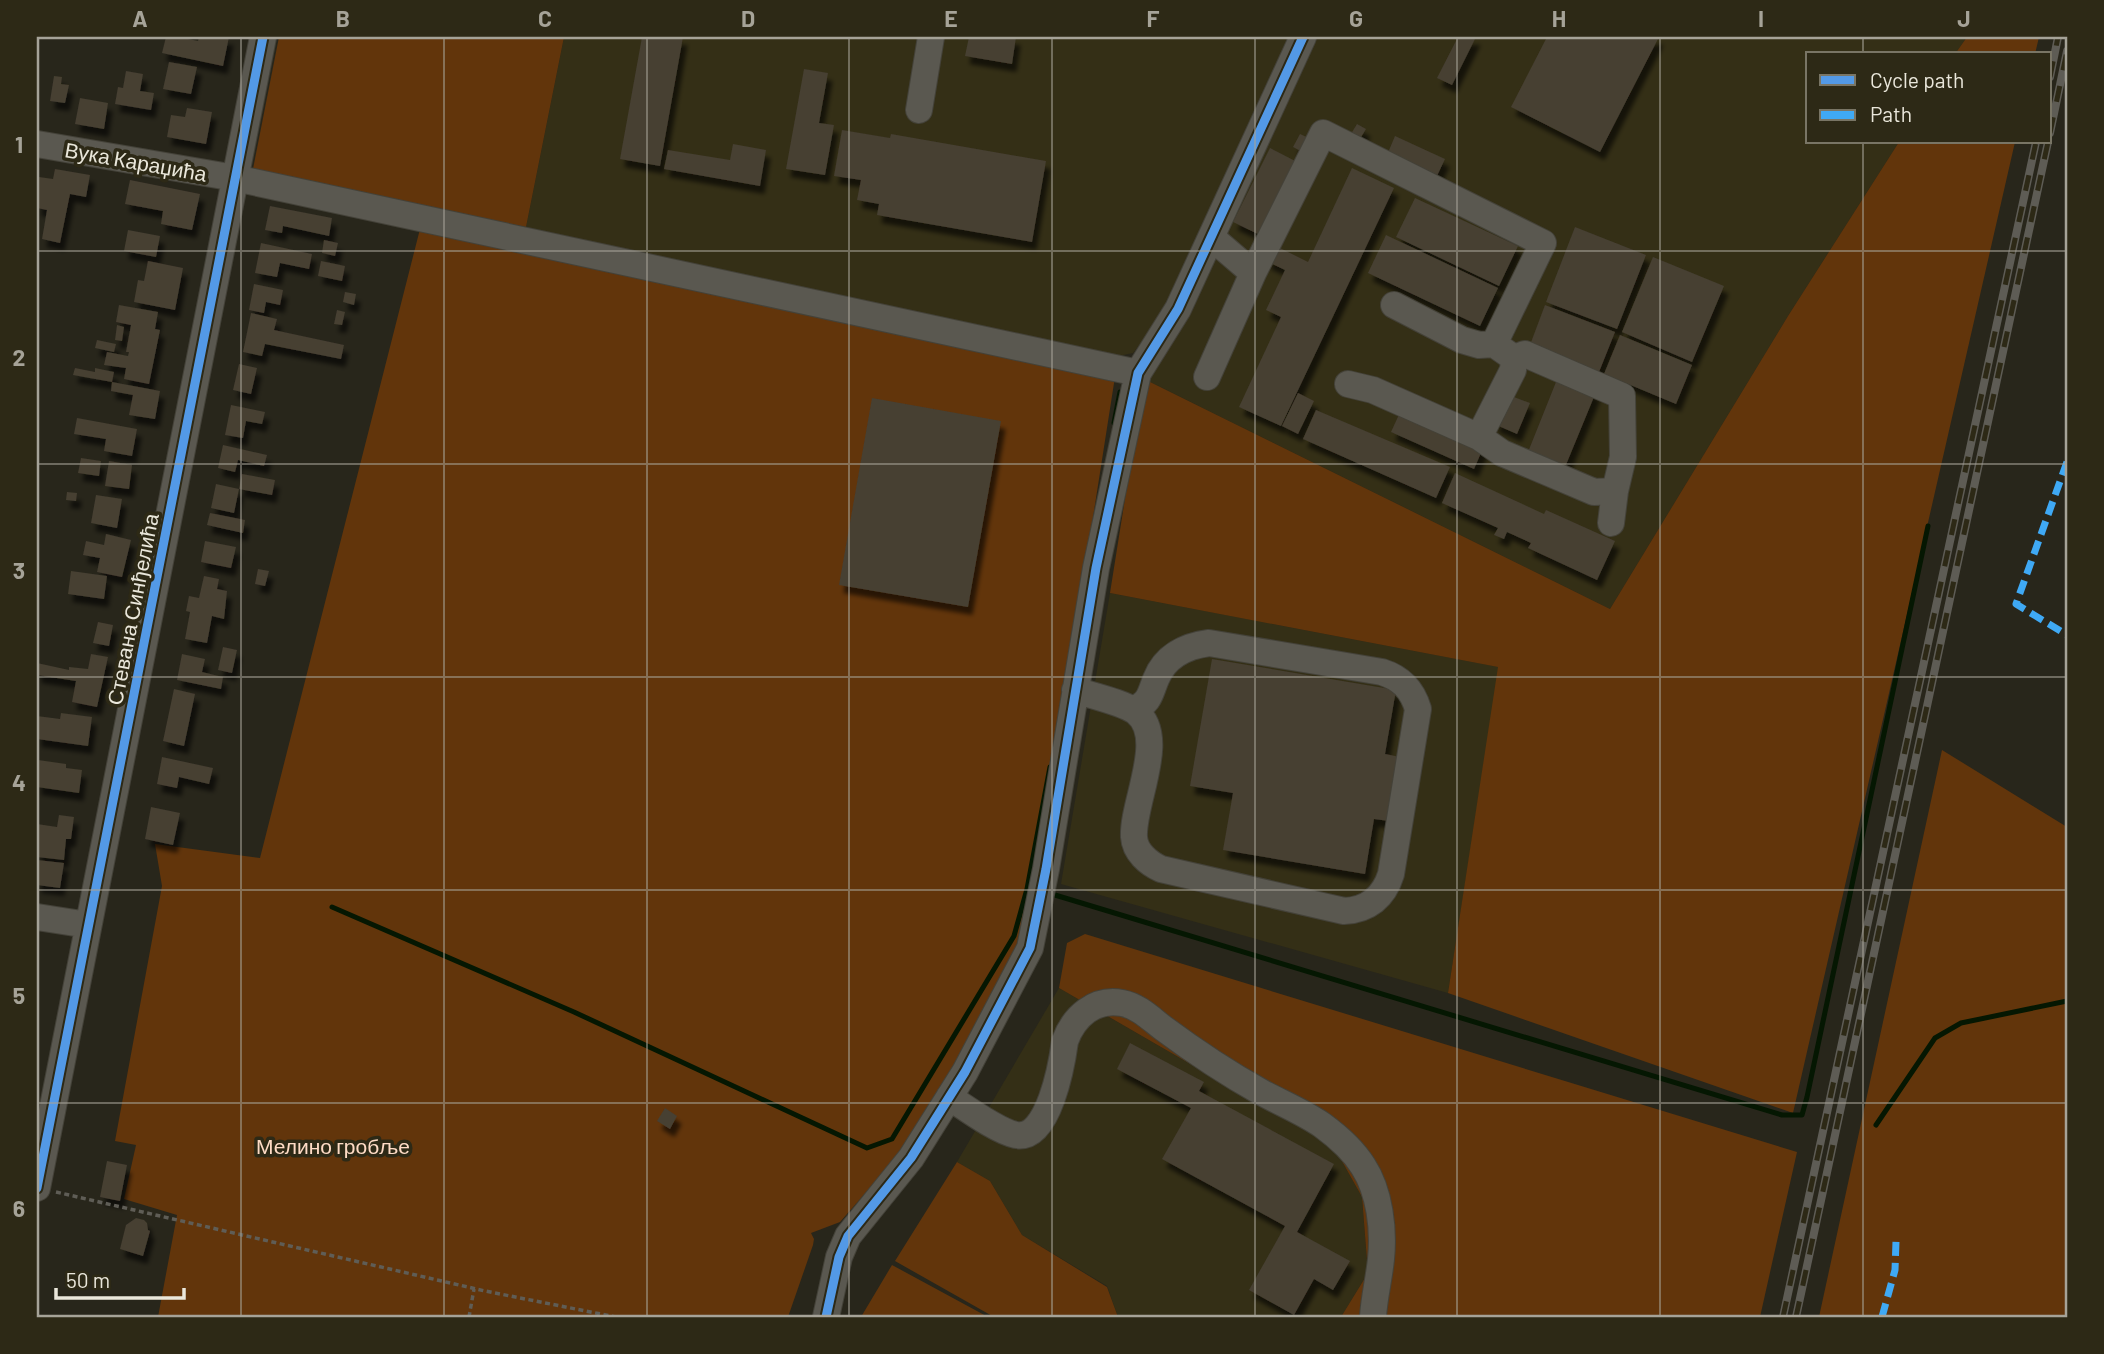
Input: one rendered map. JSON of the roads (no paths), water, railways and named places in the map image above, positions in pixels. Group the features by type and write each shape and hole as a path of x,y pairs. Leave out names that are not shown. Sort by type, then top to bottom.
{"street":[{"name":"Стевана Синђелића","path":"43,1190 88,925 263,37"},
{"path":"919,110 931,37"},
{"path":"826,1317 839,1257 848,1236 911,1158 965,1072 1030,948 1096,568 1138,373 1178,309 1303,37"},
{"path":"1207,377 1253,273 1323,133 1543,243 1504,351 1513,370 1479,437"},
{"name":"Вука Караџића","path":"37,144 235,178 1138,373"},
{"path":"1211,237 1253,273"},
{"path":"1394,305 1462,340 1525,354 1622,396 1623,457 1611,523"},
{"path":"1348,384 1373,390 1479,437 1502,453 1594,492 1615,491"},
{"path":"1075,690 1134,710 1144,721 1150,741 1134,835 1140,852 1152,865 1344,911 1365,907 1380,896 1391,874 1418,709 1411,692 1398,679 1382,672 1209,643 1199,644 1181,651 1166,663 1156,679 1151,695 1144,704 1134,710"},
{"path":"37,917 88,925"},
{"path":"949,1097 1004,1130 1017,1135 1025,1134 1040,1122 1048,1111 1065,1041 1080,1015 1105,1003 1122,1003 1138,1009 1216,1065 1319,1123 1345,1144 1364,1167 1375,1194 1381,1225 1381,1259 1373,1317"}],"waterway":[{"path":"1114,423 1120,392"},
{"path":"1055,895 1782,1115 1802,1115 1928,526"},
{"path":"1027,889 1050,767"},
{"path":"332,907 574,1012 867,1148 892,1139 1014,936 1027,889 1031,889"},
{"path":"1876,1125 1935,1038 1961,1023 2067,1001"}],"railway":[{"path":"2052,67 2058,37"},
{"path":"2052,123 2067,51"},
{"path":"1783,1317 2036,144"},
{"path":"1796,1317 2048,144"}],"park label":[{"name":"Мелино гробље","path":"333,1145"}]}
